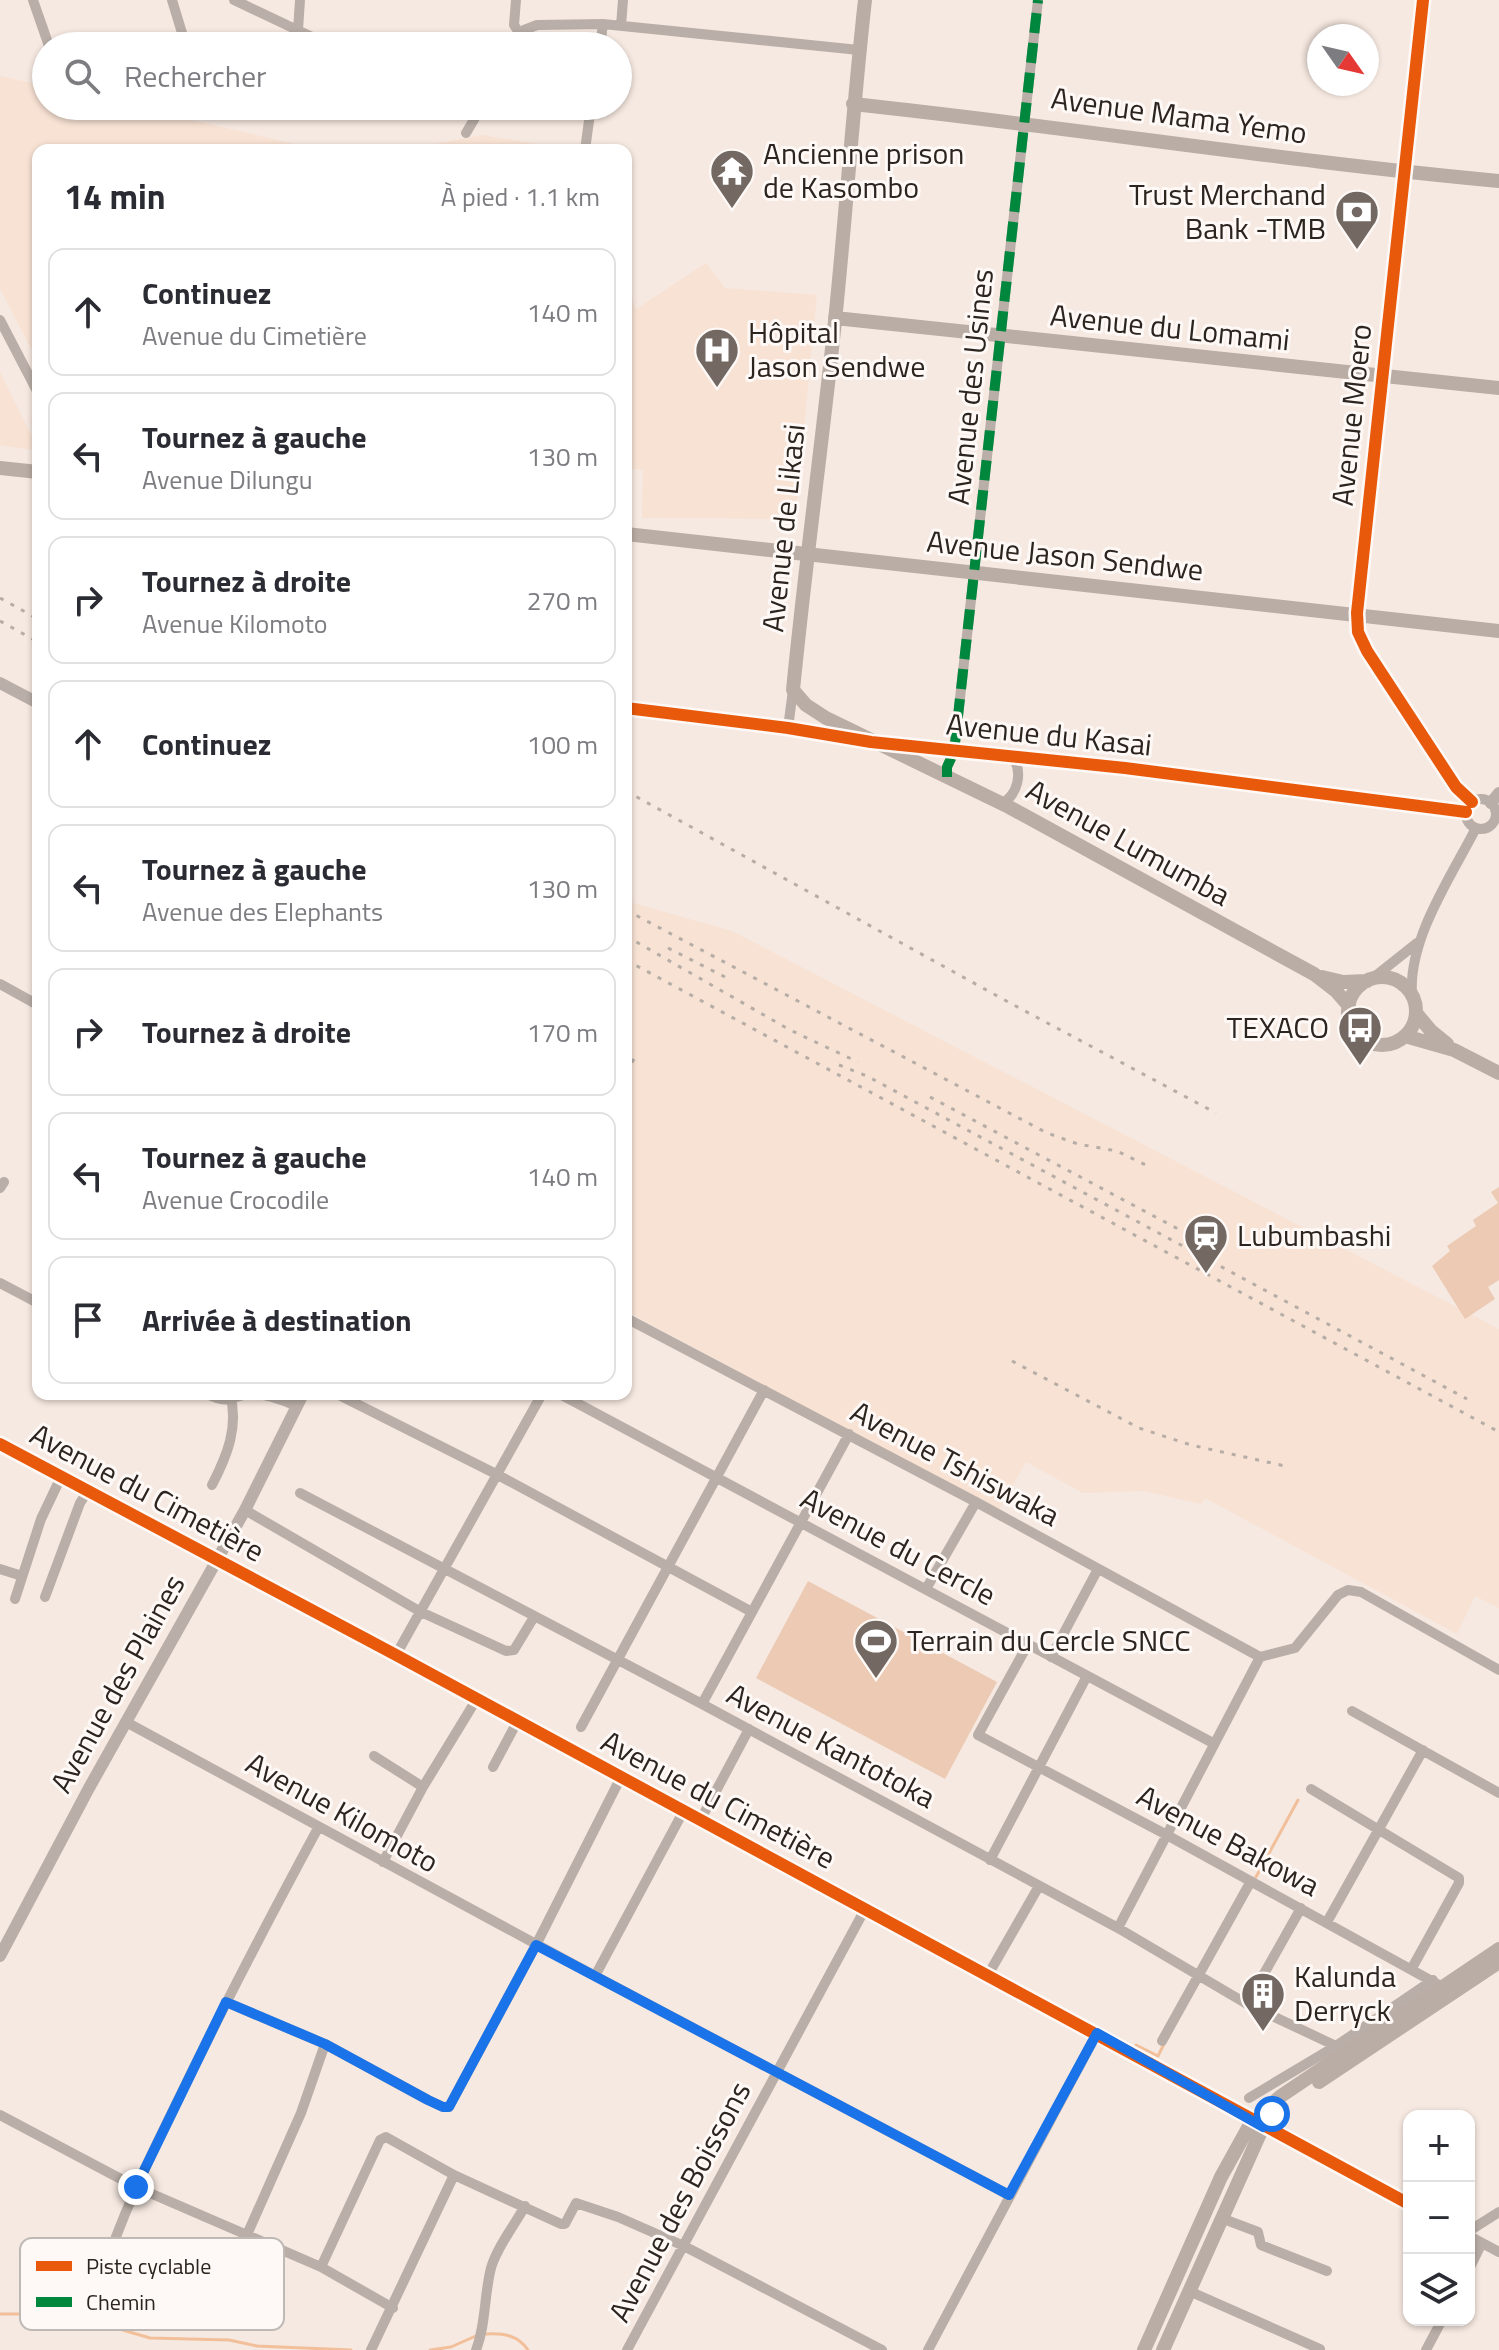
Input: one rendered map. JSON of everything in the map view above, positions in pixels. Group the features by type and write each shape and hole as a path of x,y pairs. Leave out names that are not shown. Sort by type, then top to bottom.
{"main road":[{"name":"Avenue de Likasi","path":"793,690 835,318 865,0"},
{"name":"Avenue Mama Yemo","path":"853,104 1024,122 1403,172 1499,181"},
{"name":"Avenue du Lomami","path":"835,318 1499,388"},
{"path":"0,468 32,471"},
{"name":"Avenue Jason Sendwe","path":"632,535 1499,631"},
{"name":"Avenue Lumumba","path":"793,690 806,705 826,718 1001,804 1314,974"},
{"path":"1314,974 1343,982 1393,978 1412,995 1416,1013 1431,1031 1454,1050"},
{"path":"1314,974 1349,1006"},
{"path":"1370,980 1356,989 1349,1006 1351,1024 1364,1039 1383,1044 1397,1041 1412,1026 1416,1013"},
{"path":"1405,1036 1454,1050 1499,1073"},
{"path":"1144,2350 1221,2177 1281,2096 1499,1949"},
{"path":"1443,1987 1499,1962"},
{"path":"1163,2350 1258,2124"}],"street":[{"path":"33,0 44,32"},
{"path":"172,0 182,32"},
{"path":"234,0 302,32"},
{"path":"298,30 300,0"},
{"path":"516,0 514,25 519,32"},
{"path":"621,26 623,0"},
{"name":"Avenue des Usines","path":"947,777 947,767 954,752 976,573 999,337 1038,0"},
{"name":"Avenue Moero","path":"1423,0 1357,613 1358,632 1367,651 1469,807"},
{"path":"602,32 603,24"},
{"path":"524,32 537,25 603,24 859,50"},
{"path":"466,133 474,120"},
{"path":"586,144 589,120"},
{"path":"0,320 32,381"},
{"path":"0,683 32,700"},
{"name":"Avenue de Likasi","path":"788,728 793,690"},
{"name":"Avenue du Kasai","path":"632,709 954,752 1469,807 1481,799 1496,805 1495,818 1487,827 1476,828"},
{"path":"1001,804 1009,800 1016,787 1018,770 1013,757"},
{"path":"1412,995 1411,976 1418,942 1476,828 1468,822 1469,807"},
{"path":"1370,980 1418,942"},
{"path":"0,984 32,1002"},
{"path":"0,1283 32,1300"},
{"name":"Avenue Tshiswaka","path":"632,1321 849,1434 1260,1657"},
{"path":"581,1727 764,1390"},
{"path":"212,1485 233,1431 235,1417 232,1400"},
{"path":"283,1400 296,1406"},
{"name":"Avenue des Plaines","path":"2,1947 218,1560 300,1400"},
{"path":"349,1400 498,1475 752,1612"},
{"path":"396,1655 539,1400"},
{"name":"Avenue du Cercle","path":"571,1400 1213,1743"},
{"path":"702,1704 849,1434"},
{"name":"Avenue du Cimetière","path":"0,1444 1097,2033 1403,2201"},
{"path":"15,1599 41,1519 61,1477"},
{"path":"45,1597 80,1503 88,1491"},
{"name":"Avenue Kantotoka","path":"300,1493 702,1704 1118,1928 1247,2004 1336,2046"},
{"path":"926,1589 976,1502"},
{"path":"245,1510 421,1612 509,1652 514,1650 534,1617"},
{"path":"0,1569 22,1576"},
{"path":"1051,1657 1098,1569"},
{"path":"1118,1928 1260,1657 1295,1648 1338,1595 1348,1590 1361,1592 1499,1670"},
{"name":"Avenue Bakowa","path":"1028,1644 978,1735 1443,1987"},
{"path":"990,1860 1087,1676"},
{"path":"383,1862 423,1787 476,1700"},
{"path":"1352,1711 1499,1793"},
{"name":"Avenue Kilomoto","path":"126,1722 318,1828 777,2072"},
{"path":"493,1767 517,1722"},
{"path":"700,1821 749,1729"},
{"path":"1327,1922 1423,1750"},
{"path":"374,1756 423,1787"},
{"path":"226,2002 325,2044 428,2100 449,2107 621,1777"},
{"path":"1311,1789 1460,1880 1412,1968"},
{"path":"595,1976 683,1812"},
{"path":"115,2238 136,2187 226,2002 318,1828"},
{"path":"1162,2041 1251,1881"},
{"path":"988,1975 1039,1886"},
{"path":"1247,2004 1301,1908"},
{"name":"Avenue des Boissons","path":"627,2350 865,1909"},
{"path":"1249,2098 1443,1987"},
{"path":"928,2350 1097,2033"},
{"path":"0,2115 136,2187 246,2237 301,2113 325,2044"},
{"path":"777,2072 1009,2195"},
{"path":"321,2267 382,2138 388,2138 454,2175 563,2225 576,2203 618,2217 684,2246 882,2350"},
{"path":"371,2349 454,2175"},
{"path":"478,2344 492,2267 525,2206"},
{"path":"1475,2230 1499,2212"},
{"path":"1221,2218 1258,2232 1261,2245 1327,2271"},
{"path":"1475,2238 1499,2252"},
{"path":"1475,2257 1482,2243"},
{"path":"284,2252 321,2267 393,2308"},
{"path":"1189,2291 1320,2349"},
{"path":"1426,2350 1439,2326"}],"shaded area":[{"path":"0,76 32,83 32,120 191,120 295,144 32,144 32,350 0,289"},
{"path":"482,135 537,144 434,144"},
{"name":"Hôpital Jason Sendwe","path":"706,263 725,288 817,295 795,519 642,518 643,470 632,469 632,301 636,309"},
{"path":"0,372 32,437 32,450 0,445"},
{"path":"632,903 732,931 1499,1329 1499,1608 1475,1596 1457,1634 1205,1498 1201,1504 1144,1491 1083,1493 1026,1462 998,1511 632,1314"},
{"path":"1499,1187 1499,1280 1488,1287 1495,1299 1465,1319 1432,1266 1450,1251 1447,1246 1476,1226 1473,1220 1498,1203 1491,1192"},
{"name":"Terrain du Cercle SNCC","path":"808,1581 997,1682 945,1779 756,1678"}],"waterway":[{"path":"1256,1877 1298,1800"},
{"path":"1136,2045 1158,2056 1164,2044"},
{"path":"0,2314 20,2314"},
{"path":"123,2330 150,2338 229,2340 257,2346 351,2350"},
{"path":"486,2334 510,2336 528,2350"},
{"path":"430,2350 451,2347 478,2335"}],"railway":[{"path":"0,598 32,616"},
{"path":"0,621 32,639"},
{"path":"632,794 1216,1113"},
{"path":"632,913 1047,1133 1078,1144 1117,1151 1148,1166"},
{"path":"632,939 790,1030 858,1062"},
{"path":"668,948 725,977"},
{"path":"632,963 1499,1432"},
{"path":"632,1062 634,1059"},
{"path":"839,1065 867,1076 1467,1399"},
{"path":"930,1097 1195,1238"},
{"path":"1012,1361 1139,1428 1191,1445 1285,1466"}],"marked path":[{"path":"947,777 947,767 954,752 1038,0"}],"cycle path":[{"path":"1423,0 1357,613 1358,632 1367,651 1456,787 1472,802"},
{"path":"632,709 788,728 871,742 1125,768 1466,812"},
{"path":"0,1444 1403,2201"}],"place":[{"name":"Ancienne prison de Kasombo","path":"732,210"},
{"name":"Trust Merchand Bank -TMB","path":"1357,251"},
{"name":"Hôpital Jason Sendwe","path":"717,389"},
{"name":"TEXACO","path":"1360,1067"},
{"name":"Lubumbashi","path":"1206,1275"},
{"name":"Terrain du Cercle SNCC","path":"876,1680"},
{"name":"Kalunda Derryck","path":"1263,2033"}],"route":[{"path":"136,2187 226,2002 325,2044 428,2100 449,2107 536,1945 1009,2195 1097,2033 1263,2127 1272,2114"}]}
